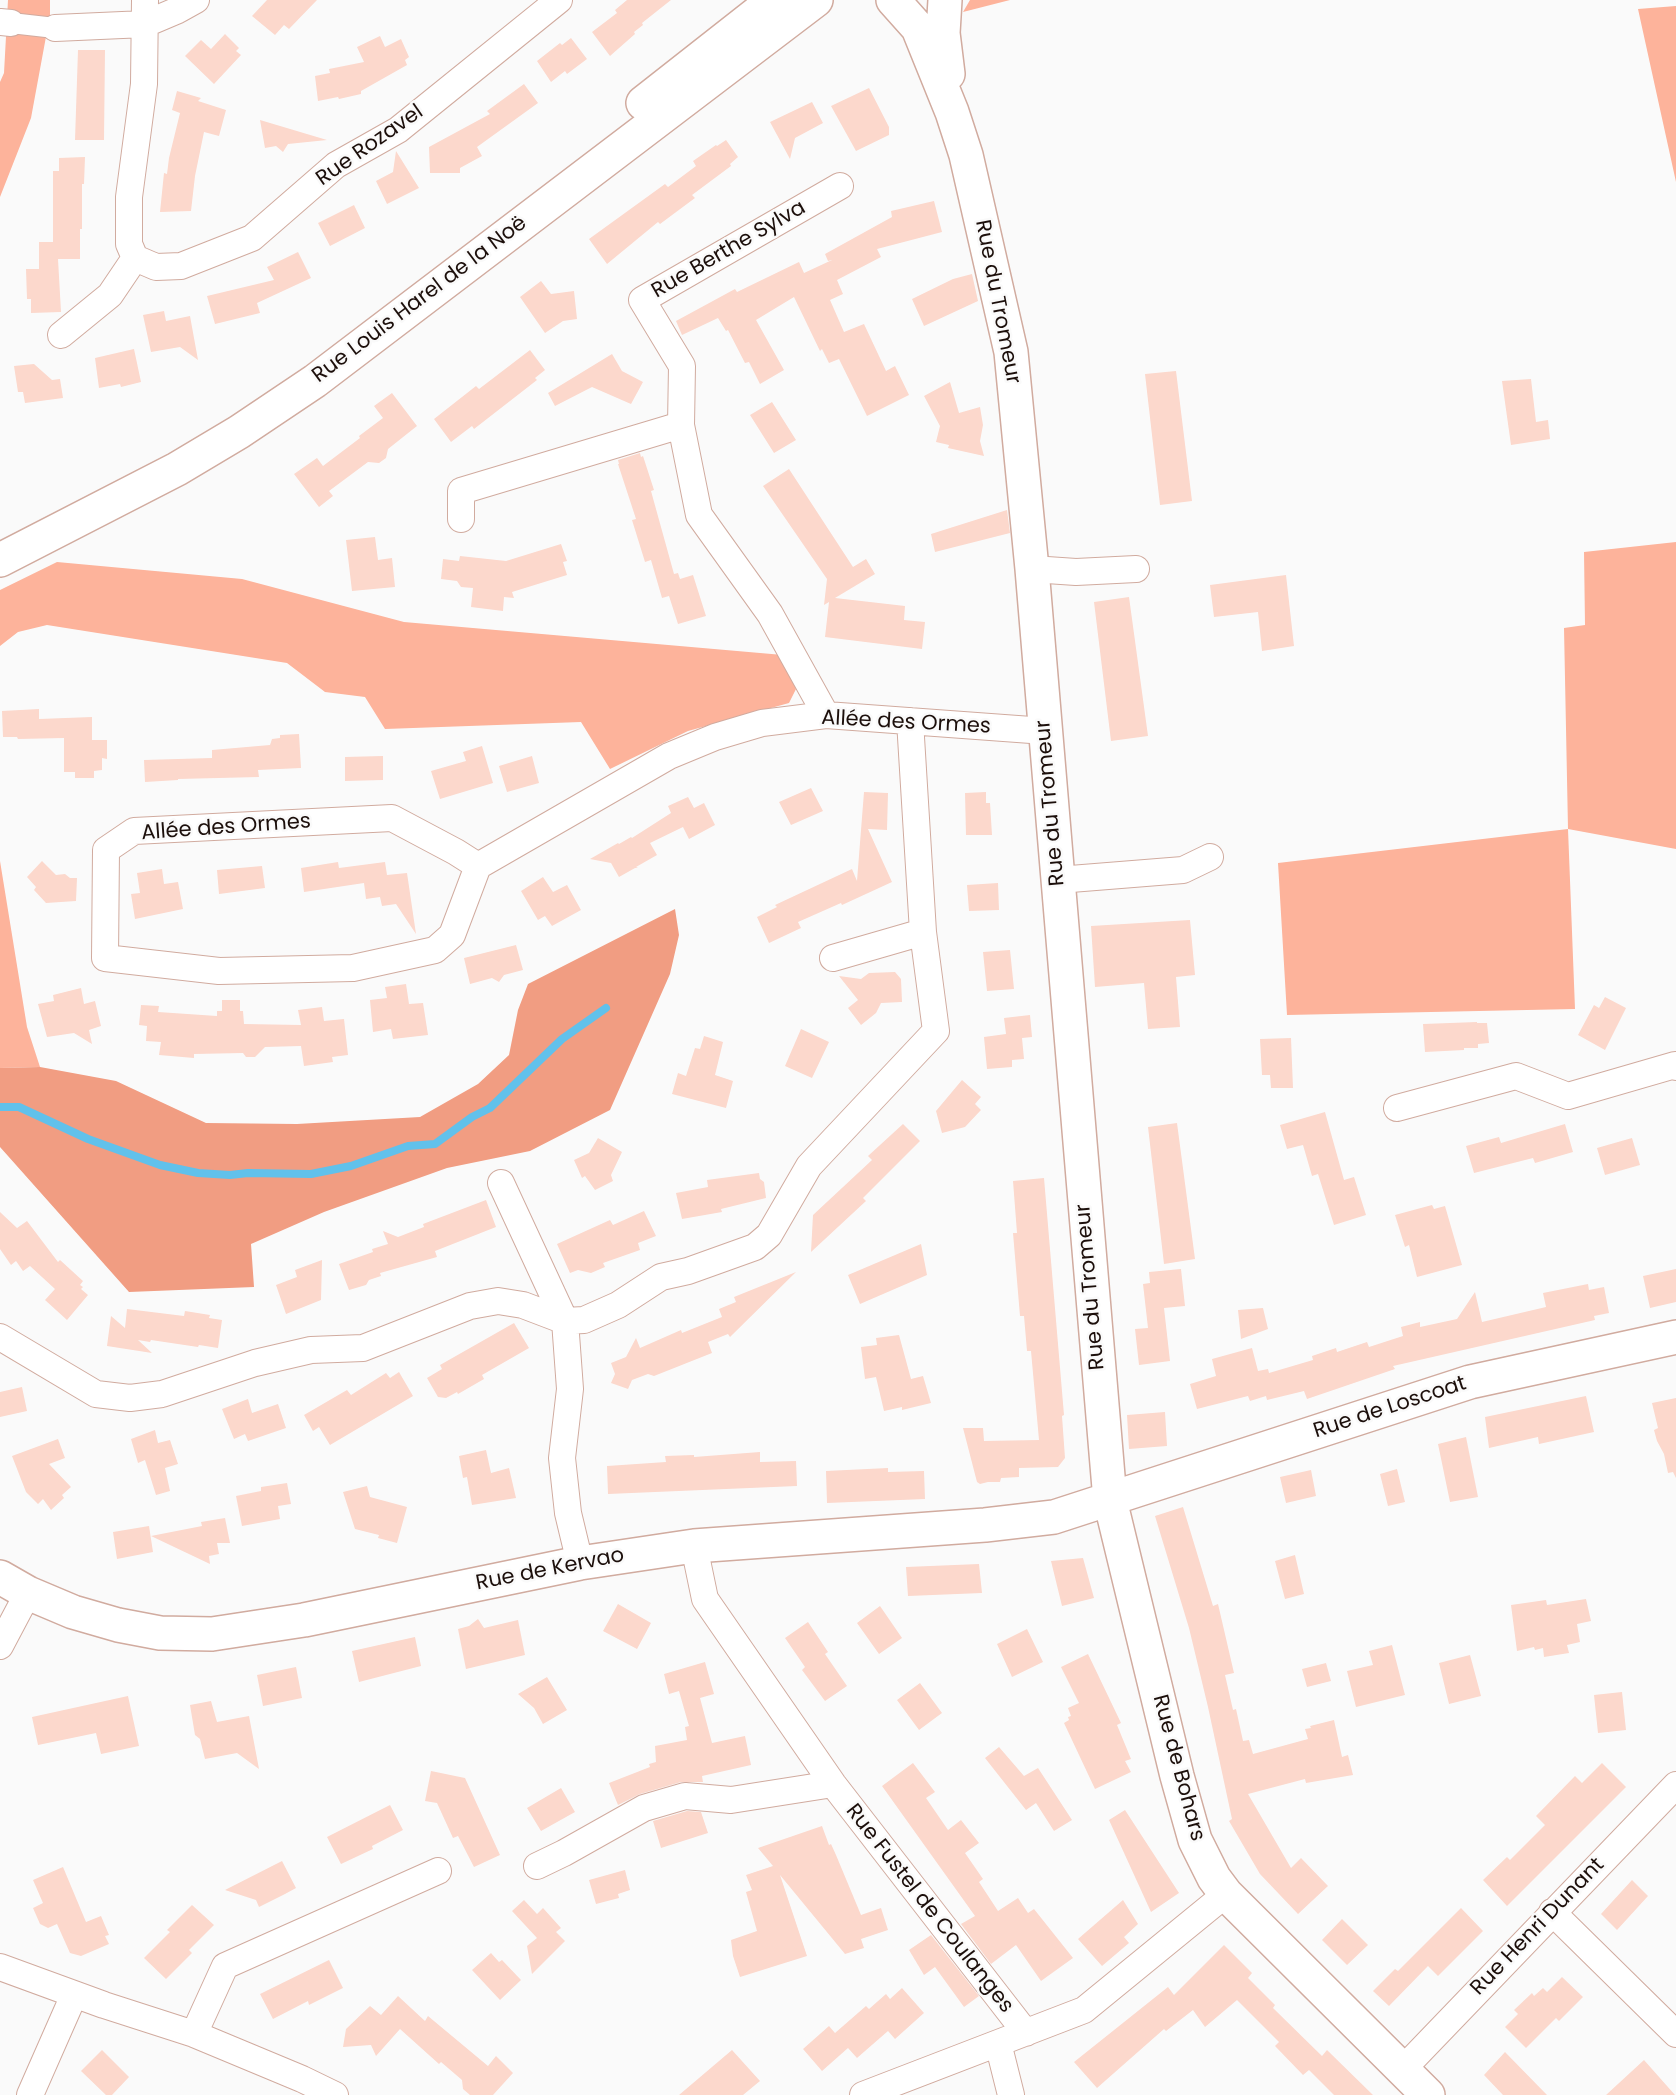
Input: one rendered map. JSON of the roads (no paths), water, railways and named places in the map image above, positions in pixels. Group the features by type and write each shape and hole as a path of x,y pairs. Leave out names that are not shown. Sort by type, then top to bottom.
{"main road":[{"name":"Rue Louis Harel de la Noë","path":"0,539 90,495 178,446 269,387 349,329 774,0"},
{"name":"Rue Louis Harel de la Noë","path":"0,560 177,469 239,432 315,381 816,0"},
{"name":"Rue du Tromeur","path":"893,0 918,28 952,112 966,155 1011,352 1032,569 1110,1500"},
{"name":"Rue du Tromeur","path":"945,0 943,33 952,112"},
{"name":"Rue de Loscoat","path":"1110,1500 1470,1382 1676,1337"},
{"name":"Rue de Kervao","path":"0,1577 28,1593 73,1612 118,1625 160,1633 212,1634 304,1620 580,1563 694,1546 985,1525 1054,1517 1110,1500"},
{"name":"Rue de Bohars","path":"1110,1500 1177,1776 1195,1840 1214,1878 1227,1894 1428,2095"}],"street":[{"path":"6,22 55,28 145,12 178,10 196,0"},
{"name":"Rue Rozavel","path":"135,258 156,267 181,266 252,238 336,165 398,130 559,0"},
{"path":"61,335 110,295 135,258 129,244 129,196 144,84 145,12"},
{"name":"Rue Berthe Sylva","path":"826,715 770,614 699,515 681,425 682,366 642,300 840,186"},
{"path":"461,519 460,491 681,425"},
{"path":"1032,569 1076,572 1136,568"},
{"name":"Allée des Ormes","path":"478,866 392,818 134,831 106,850 105,958 219,971 331,969 353,968 435,950 452,935 478,866 669,756 715,737 762,723 826,715 1045,731"},
{"path":"0,1337 96,1394 130,1398 162,1394 255,1363 311,1350 363,1348 470,1306 498,1301 523,1305 565,1322 584,1320 618,1305 661,1277 688,1271 743,1253 754,1247 769,1235 809,1166 936,1031 923,932 910,722"},
{"path":"1058,879 1183,870 1210,857"},
{"path":"833,958 923,932"},
{"path":"1397,1108 1516,1076 1568,1096 1675,1065 1676,1067"},
{"path":"501,1183 565,1322 570,1389 562,1458 568,1513 580,1563"},
{"name":"Rue Fustel de Coulanges","path":"694,1546 705,1599 832,1784 1026,2033"},
{"path":"0,1646 28,1593"},
{"name":"Rue Fustel de Coulanges","path":"537,1866 644,1808 685,1796 731,1800 832,1784"},
{"name":"Rue Henri Dunant","path":"1402,2070 1676,1785"},
{"path":"194,2034 225,1966 438,1871"},
{"path":"863,2095 1084,2010 1227,1894"},
{"path":"1552,1912 1676,2034"},
{"path":"0,1967 74,1995 194,2034 335,2095"},
{"path":"30,2095 74,1995"},
{"name":"Rue Fustel de Coulanges","path":"998,2043 1011,2095"}],"waterway":[{"path":"0,1107 19,1107 88,1139 160,1165 198,1173 230,1175 311,1174 351,1166 408,1146 435,1144 472,1117 490,1108 562,1039 606,1008"}]}
